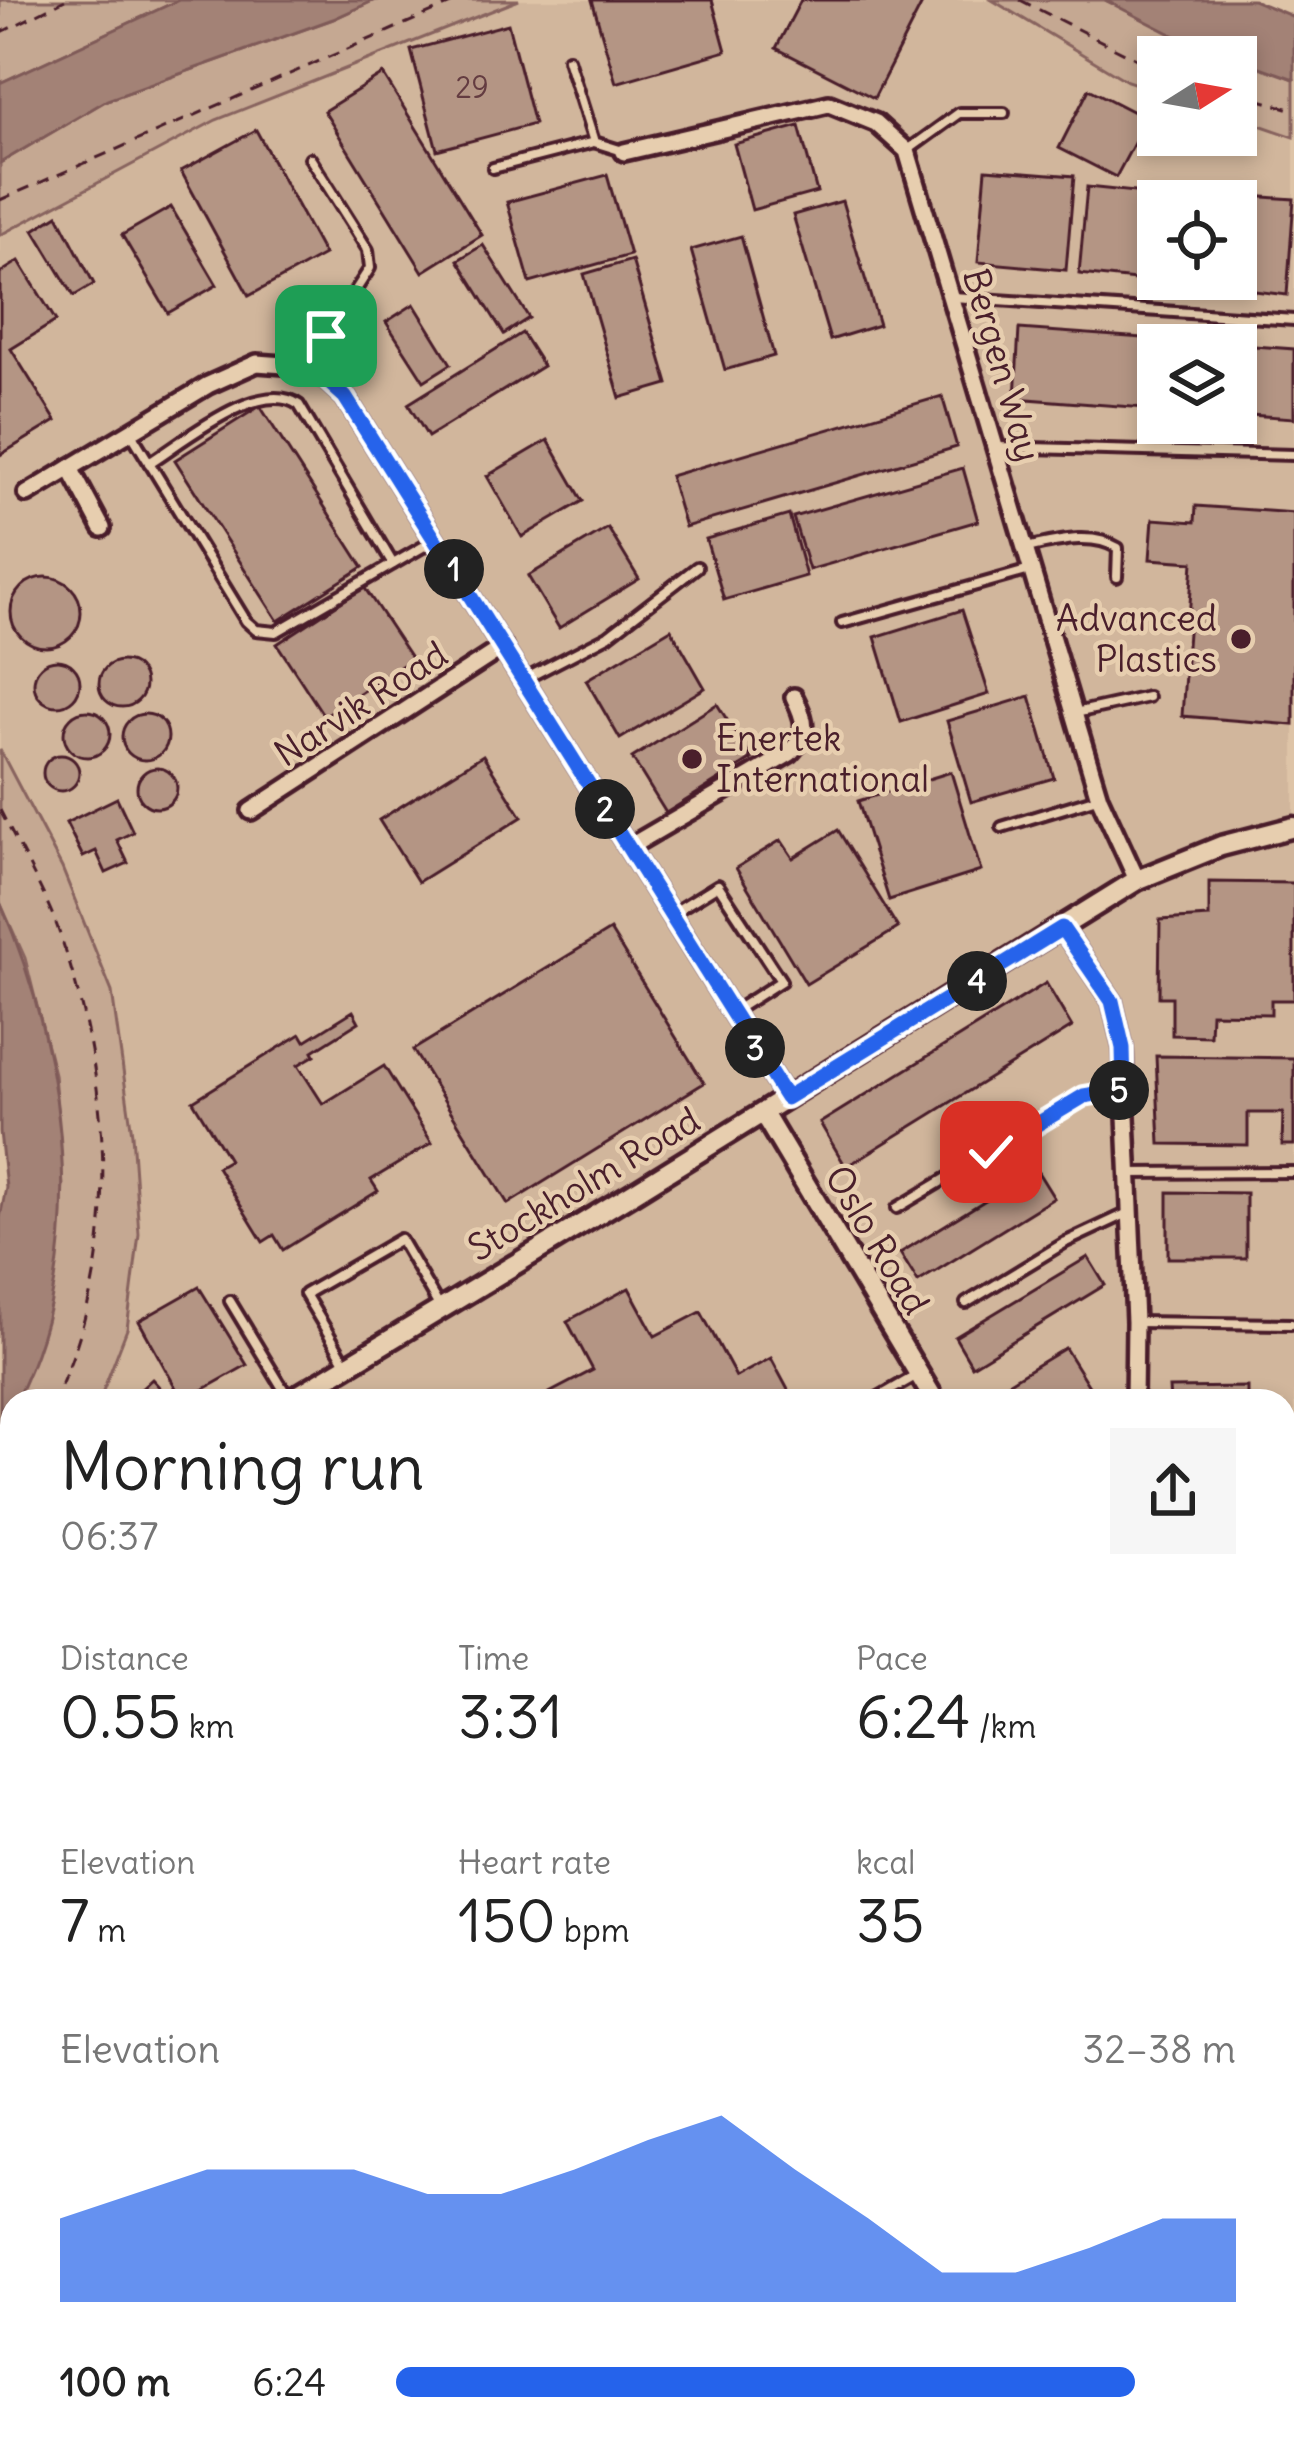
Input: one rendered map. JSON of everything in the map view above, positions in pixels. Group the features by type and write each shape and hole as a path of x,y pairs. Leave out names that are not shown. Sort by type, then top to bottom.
{"street":[{"path":"624,152 829,104 876,123 907,151"},
{"name":"Bergen Way","path":"907,151 1099,797 1136,880"},
{"path":"27,494 208,385 257,363 312,367 345,397 786,1098"},
{"path":"70,468 102,527"},
{"name":"Narvik Road","path":"251,811 503,647"},
{"path":"628,847 790,754 804,739 806,721 794,697"},
{"name":"Stockholm Road","path":"308,1389 1136,880 1178,861 1294,827"},
{"path":"1260,838 1294,843"},
{"path":"1062,928 1112,1001 1123,1048 1134,1389"},
{"name":"Oslo Road","path":"763,1113 927,1389"}],"lane":[{"path":"568,59 594,142"},
{"path":"907,151 959,113 1004,113"},
{"path":"493,168 594,142 624,152"},
{"path":"310,158 368,250 370,268 312,367"},
{"path":"951,297 1294,320"},
{"path":"149,463 248,402 271,396 291,399 299,405 393,564"},
{"path":"130,431 246,621 256,629 276,632 435,540"},
{"path":"995,447 1294,455"},
{"path":"1025,548 1071,539 1106,541 1118,548 1117,577"},
{"path":"524,680 608,636 697,567"},
{"path":"842,623 1031,570"},
{"path":"1074,713 1148,697"},
{"path":"1002,827 1099,797"},
{"path":"671,914 718,886 781,981 733,1012"},
{"path":"897,1208 1084,1096 1124,1089"},
{"path":"1128,1173 1294,1172"},
{"path":"966,1304 1066,1242 1130,1212"},
{"path":"347,1365 305,1294 400,1239 441,1309"},
{"path":"230,1301 282,1389"},
{"path":"1135,1322 1291,1324"},
{"path":"892,1389 918,1374"}],"path":[{"path":"0,33 65,0"},
{"path":"0,200 460,0"},
{"path":"1020,0 1137,59"},
{"path":"1257,99 1294,110"},
{"path":"0,811 56,924 89,1035 101,1129 103,1211 96,1275 77,1352 60,1389"}],"shaded area":[{"path":"0,0 179,0 0,83"},
{"path":"179,0 375,0 107,100 0,163 0,83"},
{"path":"375,0 519,0 216,120 0,235 0,163 107,100"},
{"path":"519,0 992,0 1137,84 1137,156 1257,156 1257,124 1294,137 1294,1389 104,1389 127,1329 139,1234 132,1134 112,991 62,868 0,750 0,235 216,120"},
{"path":"992,0 1105,0 1191,36 1137,36 1137,84"},
{"path":"1105,0 1253,0 1294,17 1294,79 1257,66 1257,36 1175,36"},
{"path":"1257,64 1294,79 1294,137 1257,124"},
{"path":"0,750 62,868 112,992 132,1134 139,1234 127,1329 104,1389 20,1389 34,1358 63,1186 54,1074 25,958 0,902"},
{"path":"0,902 43,1030 56,1098 62,1168 61,1237 50,1304 20,1389 0,1389 0,1218 6,1187 0,1132"}],"building":[{"path":"592,0 712,0 726,51 616,83"},
{"path":"801,0 924,0 874,98 776,48"},
{"path":"508,24 534,124 437,150 411,50"},
{"path":"383,74 482,235 423,272 324,111"},
{"path":"1089,89 1137,114 1137,138 1116,177 1059,148"},
{"path":"799,126 817,192 752,210 734,144"},
{"path":"256,130 324,255 249,296 181,171"},
{"path":"986,169 1074,176 1066,270 978,262"},
{"path":"607,175 630,255 530,283 507,202"},
{"path":"1087,187 1137,192 1137,280 1079,274"},
{"path":"1257,196 1294,199 1287,295 1257,291"},
{"path":"842,201 879,325 830,340 793,215"},
{"path":"171,207 217,285 168,313 122,235"},
{"path":"58,215 94,284 74,296 34,230"},
{"path":"741,236 774,356 725,370 691,250"},
{"path":"483,245 529,318 504,334 458,260"},
{"path":"632,260 668,384 620,398 584,274"},
{"path":"19,261 56,321 11,349 56,421 0,455 0,273"},
{"path":"414,304 451,364 424,381 386,322"},
{"path":"1019,329 1137,338 1137,407 1015,398"},
{"path":"522,333 543,366 428,437 408,404"},
{"path":"1257,346 1294,349 1294,418 1257,415"},
{"path":"942,396 957,447 685,527 670,476"},
{"path":"260,406 363,567 278,621 175,460"},
{"path":"548,440 583,501 522,537 487,476"},
{"path":"963,468 978,521 809,570 793,517"},
{"name":"Advanced Plastics","path":"1196,506 1294,513 1294,725 1182,716 1193,562 1150,559 1153,519 1195,522"},
{"path":"789,515 806,576 724,600 706,539"},
{"path":"608,528 639,579 559,628 528,576"},
{"path":"46,577 71,587 81,612 71,637 46,647 21,637 11,612 21,587"},
{"path":"364,587 412,659 324,716 277,644"},
{"path":"962,610 989,694 901,722 875,637"},
{"path":"671,629 705,688 620,739 586,680"},
{"path":"57,660 73,667 80,683 73,699 57,706 41,699 34,683 41,667"},
{"path":"122,661 138,668 145,684 138,700 122,707 106,700 99,684 106,668"},
{"path":"1030,696 1054,778 971,802 947,721"},
{"name":"Enertek International","path":"717,704 752,759 666,813 632,758"},
{"path":"87,711 103,718 110,734 103,750 87,757 71,750 64,734 71,718"},
{"path":"145,714 161,721 168,737 161,753 145,760 129,753 122,737 129,721"},
{"path":"61,755 73,761 79,773 73,785 61,791 49,785 43,773 49,761"},
{"path":"483,755 522,817 418,882 379,820"},
{"path":"157,768 171,774 177,788 171,802 157,808 143,802 137,788 143,774"},
{"path":"951,772 981,871 889,900 858,801"},
{"path":"117,798 133,832 117,840 128,863 106,873 96,851 83,857 66,823"},
{"path":"838,830 898,928 806,984 736,868 781,840 793,858"},
{"path":"1209,882 1294,883 1294,1000 1271,1000 1271,1014 1211,1013 1210,1036 1172,1035 1172,997 1159,997 1160,920 1209,917"},
{"path":"610,930 704,1083 508,1204 413,1050"},
{"path":"1046,983 1072,1027 846,1167 820,1123"},
{"path":"353,1011 359,1022 298,1065 323,1104 384,1066 432,1143 371,1180 378,1191 283,1250 274,1235 263,1242 217,1167 229,1160 193,1101 301,1034 305,1041"},
{"path":"1156,1056 1294,1058 1294,1145 1282,1145 1283,1113 1248,1113 1248,1145 1160,1144"},
{"path":"1036,1169 1054,1198 918,1282 900,1253"},
{"path":"1168,1192 1246,1193 1246,1258 1168,1258"},
{"path":"1088,1257 1105,1285 972,1366 955,1337"},
{"path":"199,1287 247,1365 204,1389 176,1389 139,1321"},
{"path":"629,1288 655,1336 701,1312 736,1377 771,1358 788,1389 557,1389 593,1370 567,1321"},
{"path":"1065,1348 1090,1388 1088,1389 998,1389"},
{"path":"152,1379 161,1389 141,1389"},
{"path":"1247,1387 1247,1389 1169,1389"}],"place":[{"name":"Advanced Plastics","path":"1241,639"},
{"name":"Enertek International","path":"692,759"}],"route":[{"path":"326,336 312,367 345,397 786,1098 1062,928 1112,1001 1123,1048 1124,1089 1084,1096 991,1152"}]}
